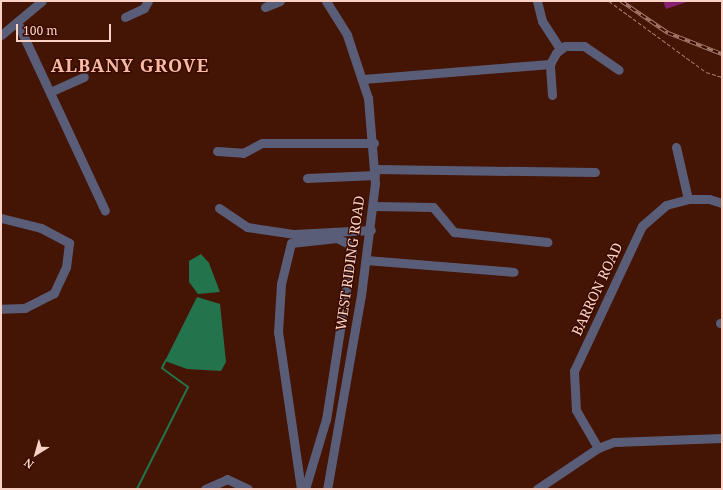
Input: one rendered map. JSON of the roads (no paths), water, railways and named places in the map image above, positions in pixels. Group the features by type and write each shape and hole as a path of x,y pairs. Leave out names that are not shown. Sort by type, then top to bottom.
{"street":[{"path":"1,34 42,1"},
{"path":"125,17 144,8 148,1"},
{"path":"265,7 280,1"},
{"name":"WEST RIDING ROAD","path":"326,1 347,35 363,79 374,143 375,172 374,206 371,230 327,489"},
{"path":"537,1 542,21 560,49"},
{"path":"17,22 105,211"},
{"path":"552,95 550,64 560,49 569,44 584,46 619,70"},
{"path":"363,79 386,79 538,62 550,64"},
{"path":"50,92 84,77"},
{"path":"217,151 243,154 262,143 374,143"},
{"path":"676,146 688,199"},
{"path":"307,178 375,172 595,172"},
{"name":"BARRON ROAD","path":"598,448 576,410 574,371 642,226 666,205 688,199 709,199 722,203"},
{"path":"374,206 433,208 454,232 547,242"},
{"path":"219,208 248,227 294,234 371,230"},
{"path":"1,218 47,231 69,243 66,267 54,292 25,308 1,310"},
{"path":"301,489 278,332 281,284 291,243 337,238 349,244 352,252 326,419 306,489"},
{"path":"366,260 514,272"},
{"path":"537,489 598,448 624,440 722,438"},
{"path":"205,489 227,479 248,489"}],"waterway":[{"path":"137,489 188,387 162,368 166,360"}],"railway":[{"path":"621,1 668,33 722,54"}],"district":[{"name":"ALBANY GROVE","path":"130,65"}]}
